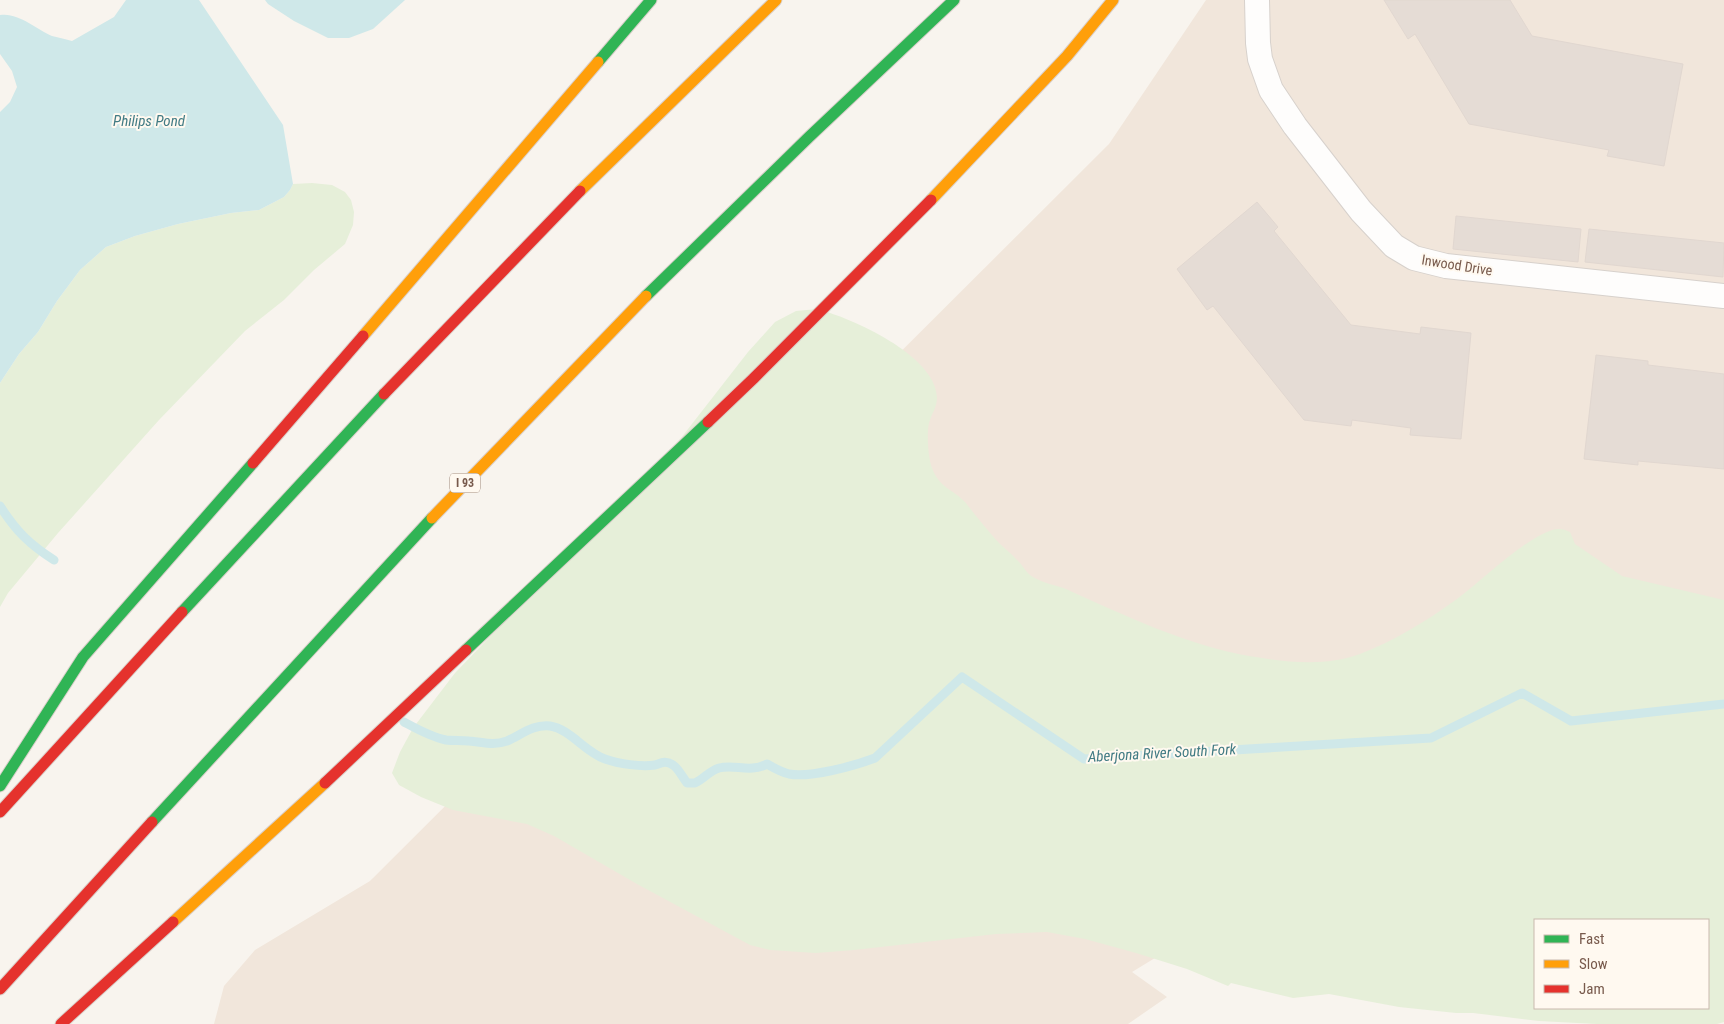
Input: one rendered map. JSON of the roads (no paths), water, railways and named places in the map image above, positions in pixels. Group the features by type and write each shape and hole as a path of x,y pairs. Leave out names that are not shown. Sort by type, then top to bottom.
{"highway":[{"path":"0,786 83,657 343,359 650,0"},
{"path":"0,812 263,524 434,341 648,124 776,0"},
{"name":"I 93","path":"0,989 348,609 547,397 806,139 954,0"},
{"path":"61,1024 340,769 753,380 960,170 1067,56 1113,0"}],"street":[{"name":"Inwood Drive","path":"1257,0 1260,59 1271,90 1290,119 1330,172 1360,210 1394,246 1414,258 1446,266 1724,296"}],"water":[{"name":"Philips Pond","path":"126,0 199,0 283,125 293,184 284,197 259,210 231,213 178,224 135,236 106,247 80,270 57,301 38,332 19,354 0,383 0,112 10,102 17,87 12,71 0,54 0,15 20,18 52,36 72,41 114,17"},
{"path":"265,0 405,0 373,29 349,38 328,38 294,21"}],"waterway":[{"name":"Aberjona River South Fork","path":"0,506 24,536 54,560"},
{"name":"Aberjona River South Fork","path":"404,722 440,739 493,743 507,741 533,728 550,726 564,731 605,759 649,766 664,762 668,763 677,768 687,783 695,783 715,769 725,767 755,768 767,764 780,771 798,775 844,768 875,758 962,677 1084,759 1431,738 1522,693 1571,721 1724,704"}]}
